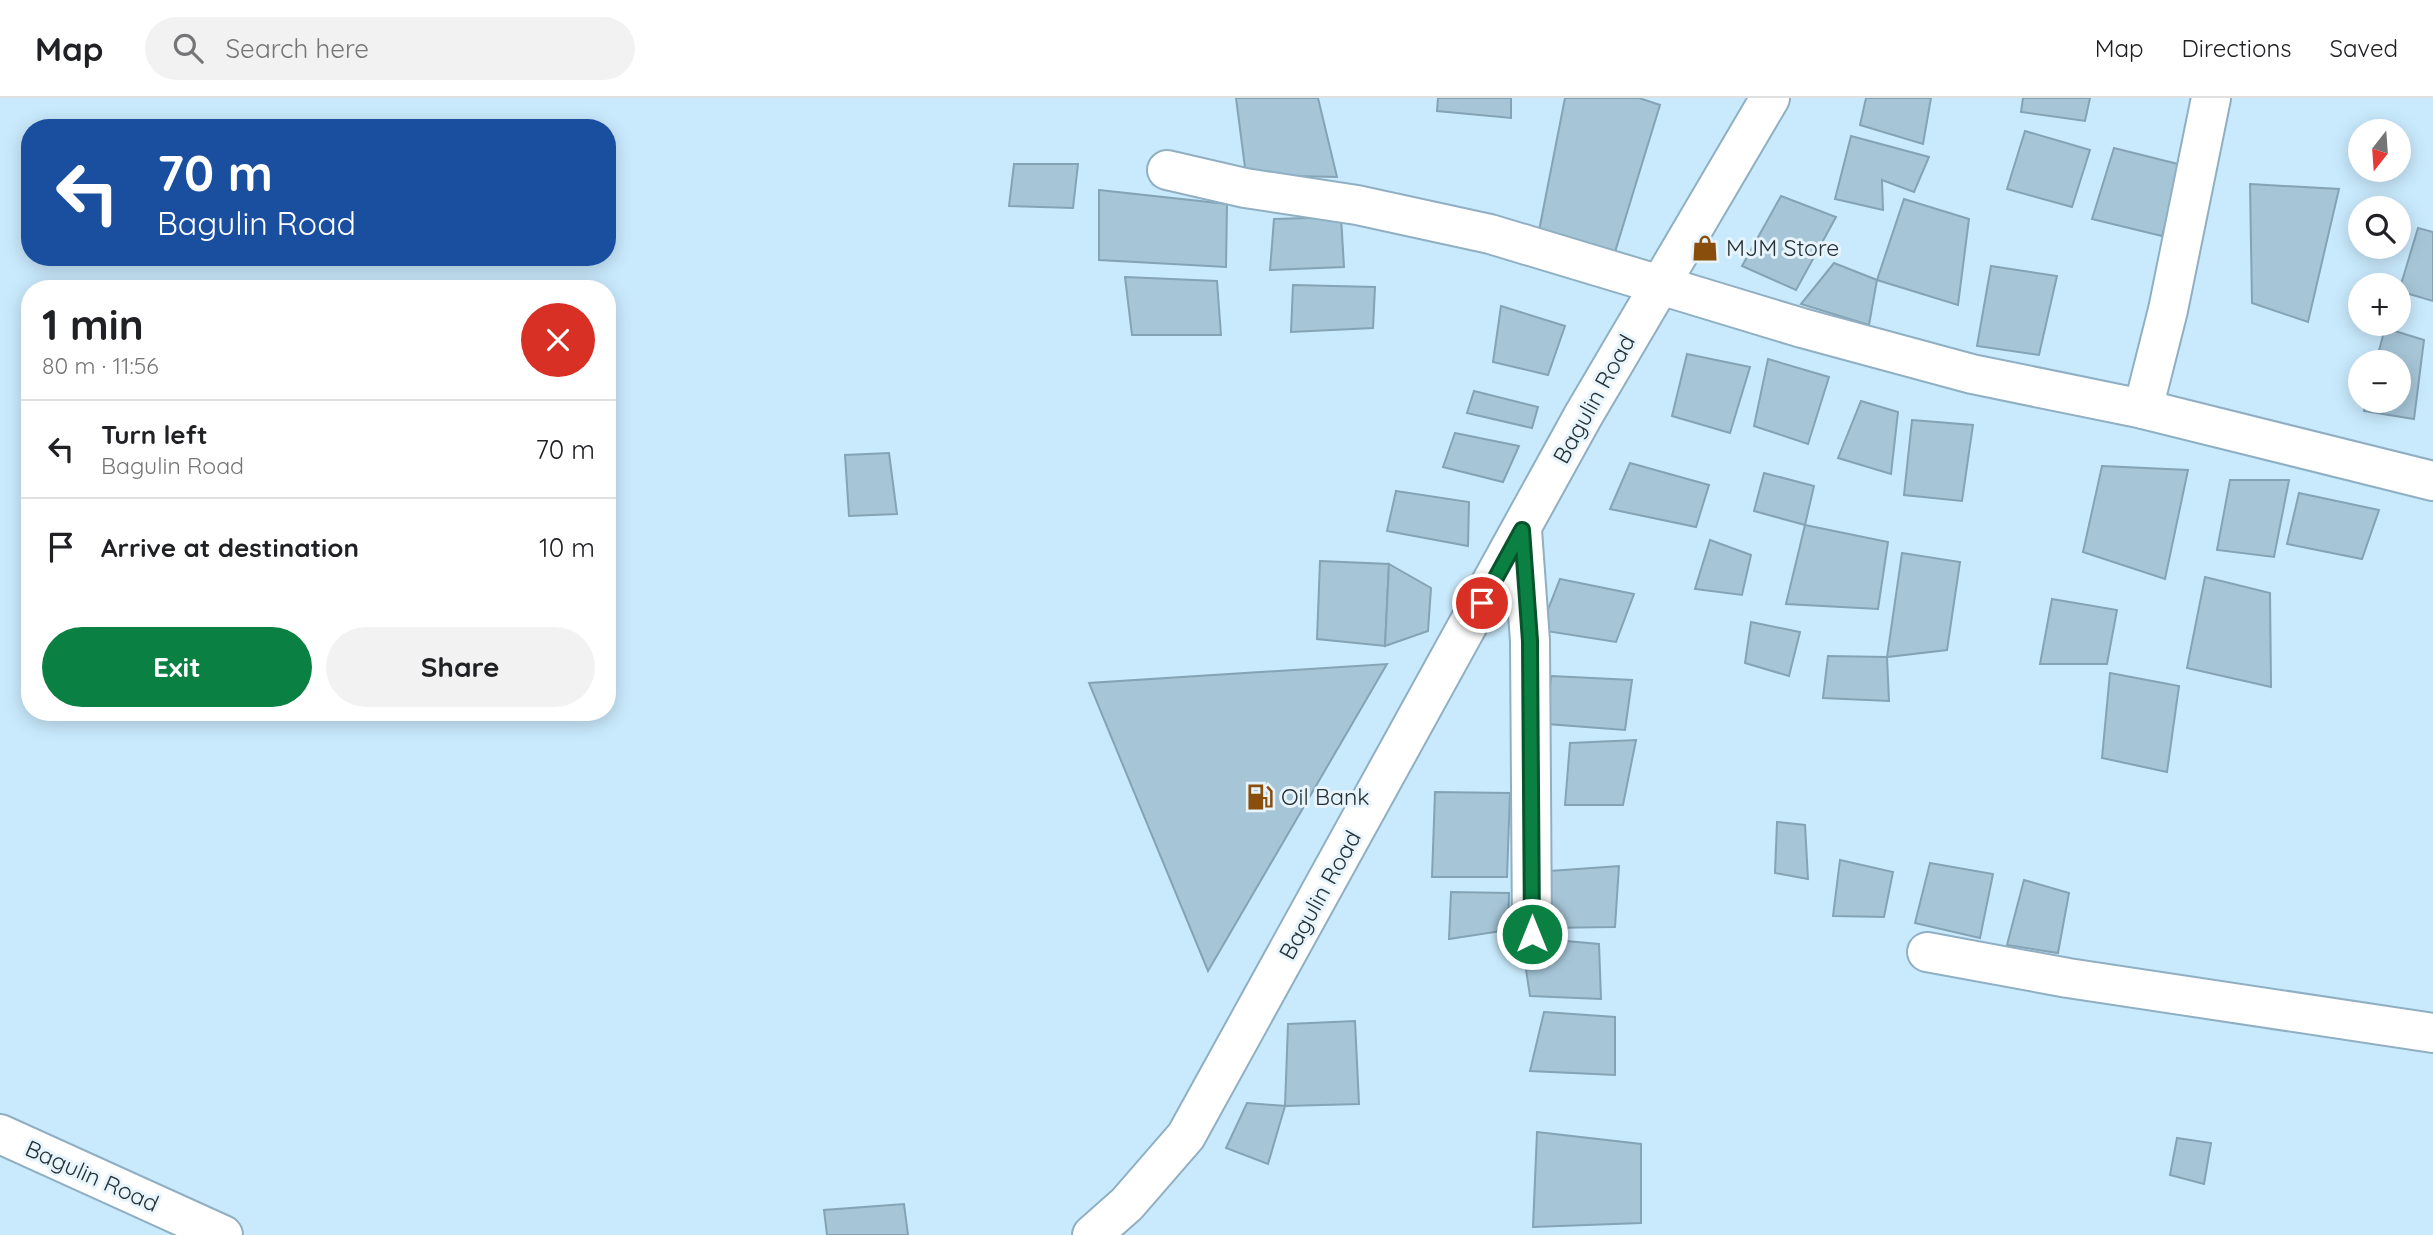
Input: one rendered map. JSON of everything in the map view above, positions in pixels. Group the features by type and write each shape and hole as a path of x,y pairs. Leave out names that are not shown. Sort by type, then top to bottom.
{"street":[{"name":"Bagulin Road","path":"1092,1235 1126,1204 1186,1136 1583,416 1770,98"},
{"path":"2143,409 2168,310 2211,98"},
{"path":"1167,170 1245,188 1357,205 1489,234 1802,328 1972,374 2143,409 2433,481"},
{"path":"1522,530 1530,641 1532,934"},
{"path":"1927,952 2068,978 2433,1033"},
{"name":"Bagulin Road","path":"0,1134 223,1235"}],"building":[{"path":"1236,98 1318,98 1337,177 1246,175"},
{"path":"1438,98 1511,98 1511,118 1437,111"},
{"path":"1565,98 1639,98 1660,105 1611,265 1536,246"},
{"path":"1866,98 1931,98 1923,144 1860,125"},
{"path":"2023,98 2090,98 2085,121 2021,112"},
{"path":"2025,131 2090,150 2072,207 2007,189"},
{"path":"1851,136 1929,157 1914,192 1882,180 1883,210 1835,199"},
{"path":"2114,148 2182,165 2162,236 2092,219"},
{"path":"1014,164 1078,164 1073,208 1009,206"},
{"path":"2250,184 2339,189 2308,322 2252,303"},
{"path":"1099,190 1227,204 1226,267 1099,260"},
{"path":"1781,196 1836,217 1796,290 1742,266"},
{"path":"1904,199 1969,219 1958,305 1877,280"},
{"path":"1341,217 1344,267 1270,270 1274,219"},
{"path":"2418,228 2433,232 2433,301 2411,295 2411,273 2404,273 2409,259 2411,259"},
{"path":"1834,263 1877,280 1869,325 1801,304"},
{"path":"1991,266 2057,276 2039,355 1977,346"},
{"path":"1125,277 1217,281 1221,335 1132,335"},
{"path":"1293,285 1375,287 1373,328 1291,332"},
{"path":"1501,306 1565,326 1548,375 1493,362"},
{"path":"2383,336 2411,336 2424,340 2414,419 2376,413 2411,413 2411,350 2379,350"},
{"path":"1687,354 1750,367 1730,433 1672,416"},
{"path":"1768,359 1829,377 1808,444 1754,426"},
{"path":"1474,391 1538,407 1532,428 1467,413"},
{"path":"1861,401 1898,412 1891,474 1838,458"},
{"path":"1912,420 1973,425 1962,501 1904,495"},
{"path":"1455,433 1519,446 1503,482 1443,467"},
{"path":"889,453 897,514 849,516 845,455"},
{"path":"1630,463 1709,485 1696,527 1610,509"},
{"path":"2102,466 2188,470 2165,579 2083,552"},
{"path":"1764,473 1814,486 1805,525 1754,511"},
{"path":"2230,480 2289,480 2274,557 2217,550"},
{"path":"1396,491 1469,502 1468,546 1387,531"},
{"path":"2299,493 2379,510 2362,559 2287,544"},
{"path":"1805,525 1888,542 1878,609 1786,604"},
{"path":"1710,540 1751,555 1742,595 1695,589"},
{"path":"1902,553 1960,562 1947,650 1887,657"},
{"path":"1320,561 1389,564 1385,646 1317,639"},
{"path":"1389,564 1431,588 1428,631 1385,646"},
{"path":"2205,577 2270,593 2271,687 2187,668"},
{"path":"1560,579 1634,594 1616,642 1540,630"},
{"path":"2052,599 2117,610 2107,664 2040,664"},
{"path":"1751,622 1800,632 1789,676 1745,663"},
{"path":"1828,656 1887,657 1889,701 1823,698"},
{"path":"1387,664 1208,971 1089,683"},
{"path":"2110,673 2179,686 2167,772 2102,758"},
{"path":"1551,676 1632,680 1625,730 1547,724"},
{"path":"1636,740 1623,805 1565,805 1570,743"},
{"path":"1435,792 1510,793 1507,877 1432,877"},
{"path":"1777,822 1805,825 1808,879 1775,873"},
{"path":"1840,860 1893,872 1884,917 1833,916"},
{"path":"1930,863 1993,874 1980,938 1915,923"},
{"path":"1619,866 1615,927 1541,928 1550,871"},
{"path":"2024,880 2069,893 2058,953 2007,945"},
{"path":"1451,892 1509,893 1508,930 1449,939"},
{"path":"1521,937 1599,944 1601,999 1530,996"},
{"path":"1544,1012 1615,1017 1615,1075 1530,1071"},
{"path":"1355,1021 1359,1104 1285,1106 1288,1024"},
{"path":"1247,1103 1285,1106 1268,1164 1226,1148"},
{"path":"1537,1132 1641,1144 1641,1223 1533,1227"},
{"path":"2177,1138 2211,1143 2204,1184 2170,1175"},
{"path":"904,1204 908,1235 827,1235 824,1210"}],"place":[{"name":"MJM Store","path":"1705,248"},
{"name":"Oil Bank","path":"1260,797"}],"route":[{"path":"1482,603 1522,530 1530,641 1532,934"}]}
